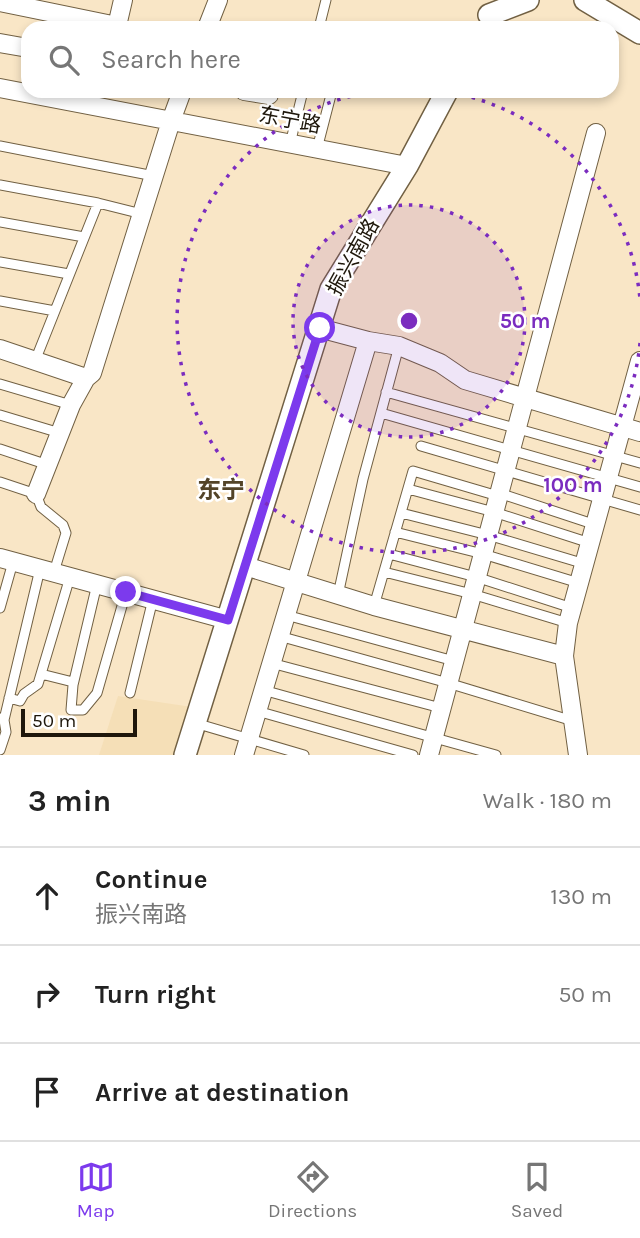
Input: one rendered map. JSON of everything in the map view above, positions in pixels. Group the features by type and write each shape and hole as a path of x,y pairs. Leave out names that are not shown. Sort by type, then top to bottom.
{"street":[{"path":"118,21 123,0"},
{"path":"210,21 218,0"},
{"path":"491,9 528,0"},
{"path":"584,0 640,33"},
{"path":"0,2 66,8 100,21"},
{"path":"0,43 21,47"},
{"name":"东宁路","path":"0,88 21,92"},
{"name":"东宁路","path":"52,98 407,166"},
{"path":"36,494 71,405 86,378 92,373 179,98"},
{"name":"振兴南路","path":"185,755 331,289 407,166 443,98"},
{"path":"429,755 596,133"},
{"path":"320,328 399,346 440,363 466,380 632,430"},
{"path":"246,747 368,341"},
{"path":"0,349 86,378"},
{"path":"578,755 564,656 570,615 615,457 632,430 640,361"},
{"path":"7,560 228,620"},
{"path":"245,566 374,606 564,656"}],"lane":[{"path":"320,21 327,0"},
{"path":"290,144 301,98"},
{"path":"317,149 330,98"},
{"path":"0,146 153,176"},
{"path":"0,185 142,214"},
{"path":"35,361 98,203"},
{"path":"0,222 85,237"},
{"path":"0,262 69,274"},
{"path":"0,301 55,311"},
{"path":"338,594 363,479 399,346"},
{"path":"0,384 71,405"},
{"path":"386,392 640,463"},
{"path":"381,413 640,487"},
{"path":"0,415 60,433"},
{"path":"421,446 640,510"},
{"path":"0,449 48,465"},
{"path":"374,606 413,471 590,544"},
{"path":"0,482 36,494 41,507 62,525 66,533 55,573 2,719 6,732 0,750"},
{"path":"408,489 496,504"},
{"path":"496,504 502,494 596,525"},
{"path":"401,513 488,535 584,564"},
{"path":"396,532 483,554 579,583"},
{"path":"389,554 474,585 570,615"},
{"path":"0,608 7,560"},
{"path":"384,572 474,585 570,615"},
{"path":"9,698 20,701 24,694 38,684 55,573"},
{"path":"97,584 73,682 71,710 83,710 97,693 126,592"},
{"path":"130,693 153,599"},
{"path":"286,615 454,661"},
{"path":"279,636 573,721"},
{"path":"271,663 441,708"},
{"path":"41,674 73,682"},
{"path":"263,690 496,755"},
{"path":"257,711 413,755"},
{"path":"195,723 246,747 304,755"}],"shaded area":[{"path":"118,696 192,707 178,755 99,755"}],"district":[{"name":"东宁","path":"221,490"}],"route":[{"path":"126,592 228,620 320,328"}]}
